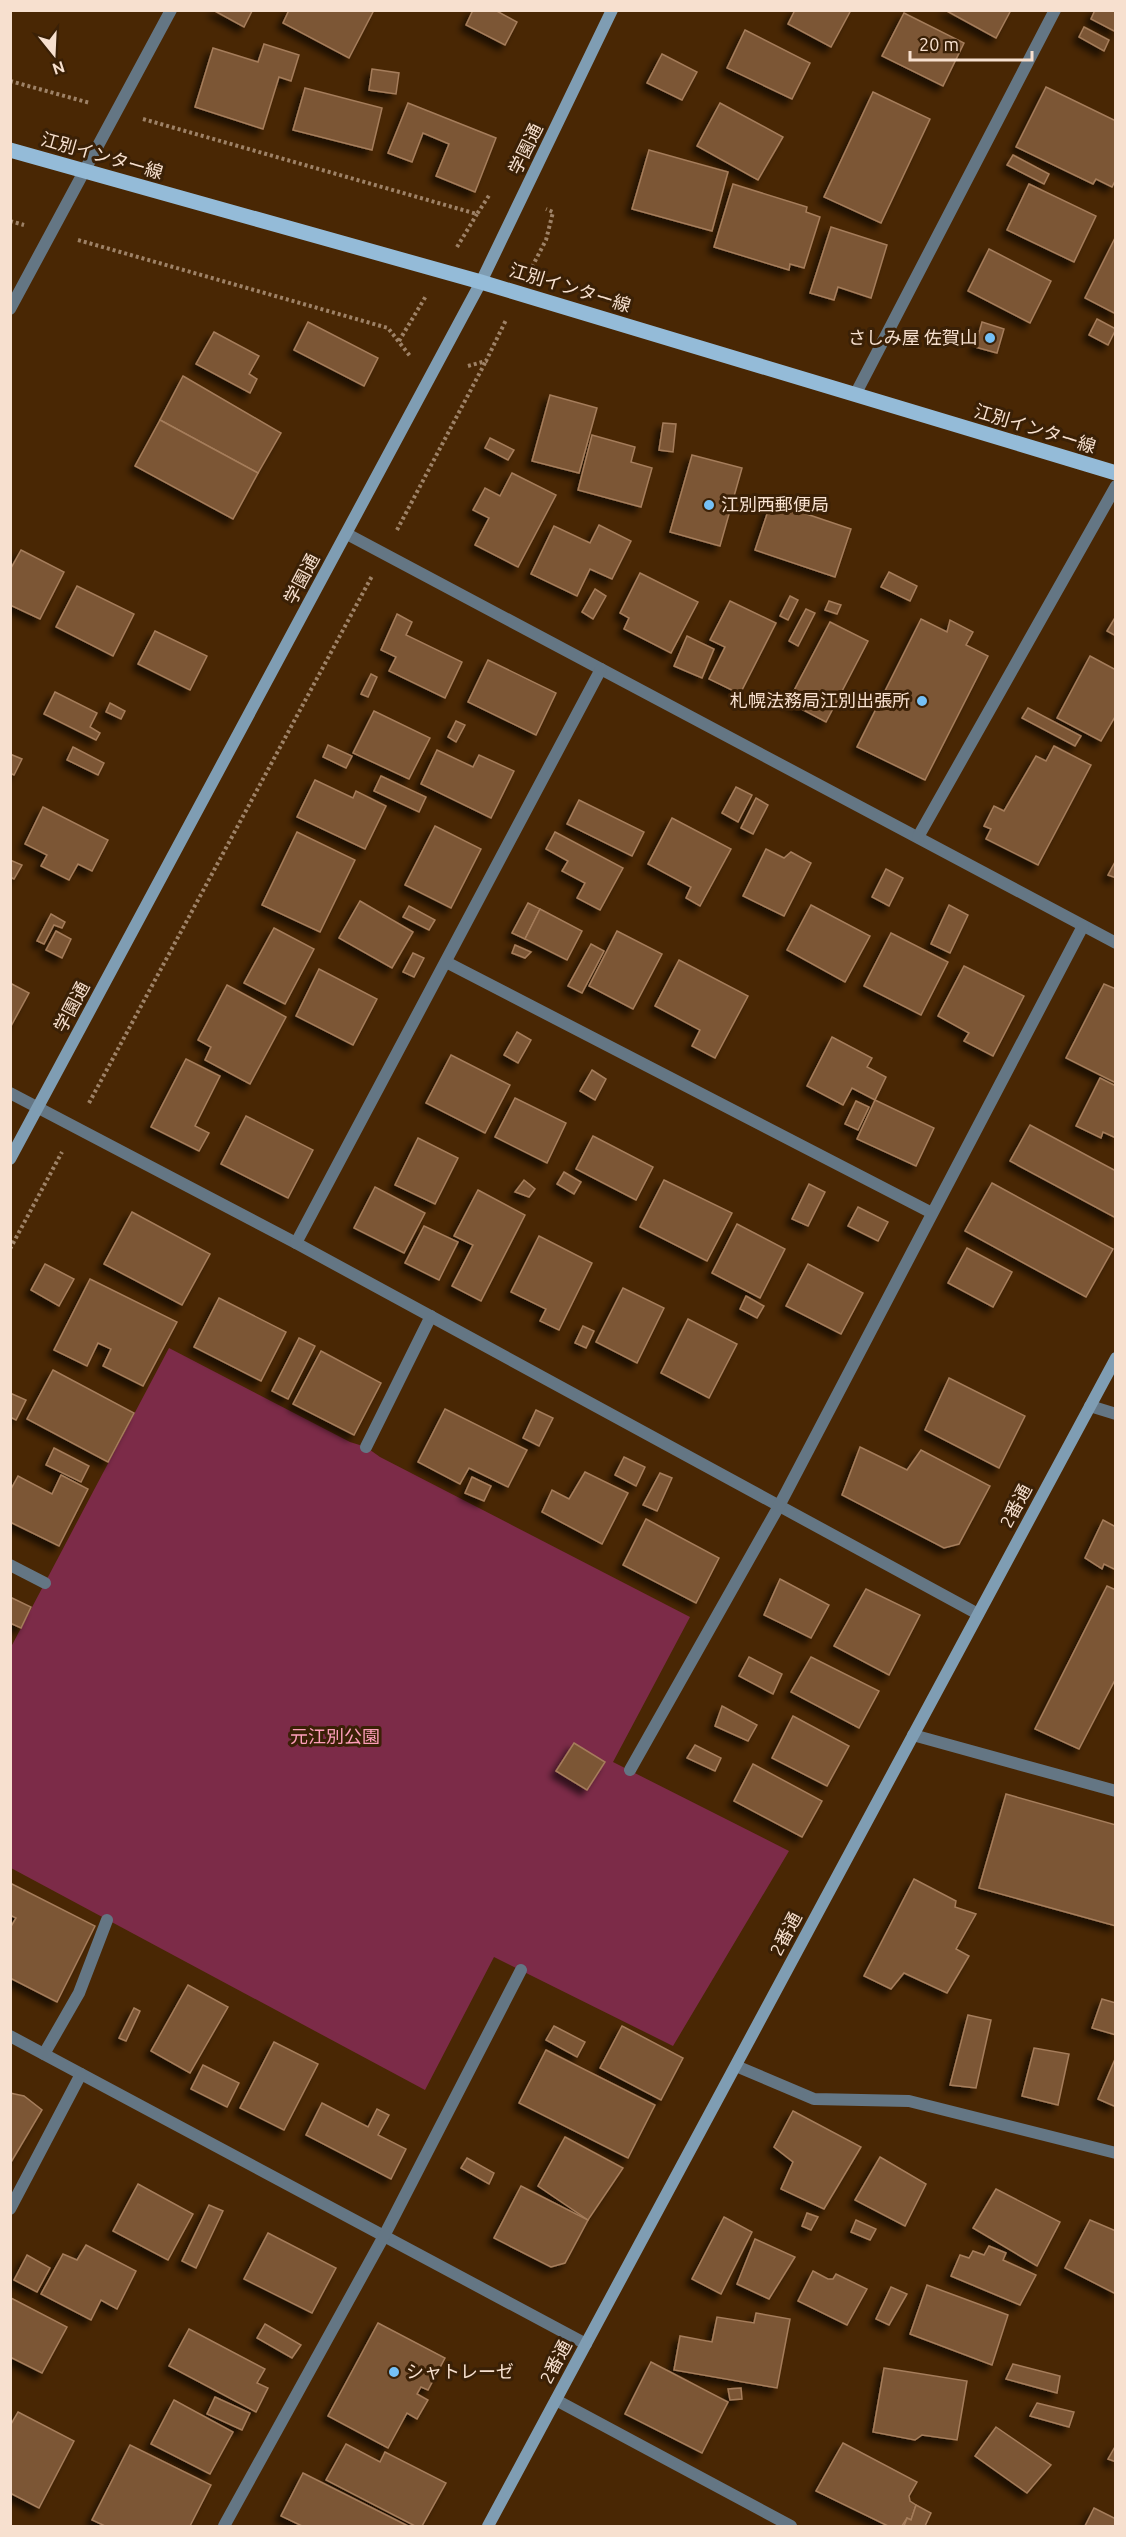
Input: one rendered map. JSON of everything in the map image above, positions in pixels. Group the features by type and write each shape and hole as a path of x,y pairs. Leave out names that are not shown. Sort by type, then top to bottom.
{"main road":[{"name":"江別インター線","path":"10,150 481,282 1116,473"}],"street":[{"path":"10,309 86,172 171,10"},
{"name":"学園通","path":"10,1159 481,282 612,10"},
{"path":"855,395 1055,10"},
{"path":"918,837 1116,486"},
{"path":"347,534 1116,943"},
{"path":"296,1243 601,669"},
{"path":"630,1770 779,1506 1083,926"},
{"path":"446,962 932,1213"},
{"path":"10,1093 296,1243 978,1614"},
{"path":"366,1447 431,1316"},
{"name":"2番通","path":"488,2526 1116,1358"},
{"path":"1090,1406 1116,1414"},
{"path":"10,1565 45,1583"},
{"path":"913,1735 1116,1791"},
{"path":"44,2054 78,1993 107,1920"},
{"path":"224,2526 384,2236 521,1970"},
{"path":"10,2036 586,2344"},
{"path":"736,2066 814,2099 909,2101 1116,2153"},
{"path":"10,2209 81,2074"},
{"path":"556,2400 791,2526"}],"path":[{"path":"10,81 477,214"},
{"path":"468,230 493,190"},
{"path":"544,209 553,212 546,240"},
{"path":"10,221 388,328 414,360"},
{"path":"399,341 408,327"},
{"path":"10,1249 384,554 493,346"},
{"path":"463,367 486,361"}],"green space":[{"name":"元江別公園","path":"169,1348 350,1442 366,1447 380,1457 690,1617 613,1762 789,1851 673,2046 494,1957 425,2090 11,1868 11,1647"}],"building":[{"path":"213,10 252,10 252,11 244,27"},
{"path":"289,10 374,10 349,58 283,23"},
{"path":"473,10 495,10 517,22 505,45 466,25"},
{"path":"795,10 851,10 831,47 788,24"},
{"path":"945,10 1011,10 996,38"},
{"path":"1095,10 1116,10 1116,32 1091,19"},
{"path":"904,13 964,43 943,86 882,56"},
{"path":"1084,27 1109,40 1104,51 1079,37"},
{"path":"745,30 810,63 792,99 727,68"},
{"path":"264,44 299,55 291,81 279,77 263,129 195,107 213,48 258,62"},
{"path":"662,54 697,72 682,100 647,83"},
{"path":"372,69 399,73 396,94 369,90"},
{"path":"1046,87 1116,121 1116,179 1112,187 1096,179 1093,184 1016,147"},
{"path":"305,88 382,108 372,150 293,130"},
{"path":"873,92 930,119 881,223 824,197"},
{"path":"408,103 496,138 475,192 436,176 449,144 423,133 412,162 388,153"},
{"path":"720,103 783,137 758,180 697,146"},
{"path":"649,150 728,172 712,231 632,209"},
{"path":"1013,155 1049,174 1044,184 1007,165"},
{"path":"733,184 807,207 806,212 820,217 804,268 790,264 789,270 714,247"},
{"path":"1029,184 1096,216 1074,262 1007,230"},
{"path":"831,227 887,245 871,298 838,287 834,300 810,293"},
{"path":"1116,238 1116,314 1085,298"},
{"path":"989,249 1051,281 1030,323 968,291"},
{"path":"1097,319 1116,329 1108,345 1089,335"},
{"path":"308,322 378,358 364,386 294,350"},
{"name":"さしみ屋 佐賀山","path":"982,322 1004,329 997,353 975,347"},
{"path":"214,332 259,356 249,374 257,379 250,393 196,364"},
{"path":"183,376 281,433 258,473 160,420"},
{"path":"550,395 597,408 579,473 532,461"},
{"path":"160,420 258,473 233,519 135,466"},
{"path":"663,423 676,424 673,452 659,450"},
{"path":"592,435 635,447 631,462 652,468 641,507 578,490"},
{"path":"490,438 514,450 508,460 485,448"},
{"path":"692,455 742,468 720,546 670,532"},
{"path":"512,473 556,495 518,567 475,545 489,518 473,510 485,488 500,496"},
{"path":"771,502 851,529 835,577 755,550"},
{"path":"599,525 631,541 612,579 590,569 577,596 531,574 554,526 590,543"},
{"path":"21,550 64,572 40,619 10,605 10,570"},
{"path":"889,572 917,586 910,601 881,587"},
{"path":"640,573 698,602 671,653 624,629 629,618 620,613"},
{"path":"77,586 134,614 113,656 56,627"},
{"path":"595,589 606,596 593,619 582,612"},
{"path":"790,596 798,600 788,620 780,616"},
{"path":"730,601 776,623 740,694 709,679 725,647 710,640"},
{"path":"829,601 841,605 837,614 825,610"},
{"path":"806,609 815,613 798,646 789,641"},
{"path":"397,614 412,622 406,635 462,662 445,698 389,671 396,657 381,650"},
{"path":"1116,616 1116,636 1107,631"},
{"name":"札幌法務局江別出張所","path":"921,619 947,632 950,620 973,632 966,645 988,656 925,780 857,747"},
{"path":"830,622 868,641 826,722 788,702"},
{"path":"155,631 207,656 190,690 138,664"},
{"path":"687,636 714,649 702,678 674,666"},
{"path":"1090,656 1116,670 1116,715 1101,741 1057,718"},
{"path":"488,660 556,693 536,735 468,702"},
{"path":"371,674 377,677 368,697 361,694"},
{"path":"55,692 97,713 90,727 100,733 96,740 44,714"},
{"path":"110,703 125,711 121,719 106,712"},
{"path":"1028,708 1081,736 1075,746 1022,718"},
{"path":"374,711 430,738 409,779 353,753"},
{"path":"456,721 465,725 456,742 448,737"},
{"path":"328,745 352,756 346,768 323,757"},
{"path":"1054,746 1091,765 1038,865 986,839 991,829 984,826 994,806 1004,811 1036,756 1046,761"},
{"path":"73,747 104,763 98,775 67,760"},
{"path":"437,750 473,767 479,755 514,771 491,818 421,784"},
{"path":"10,754 22,759 14,775 10,773"},
{"path":"381,776 426,797 419,812 374,791"},
{"path":"315,780 353,798 356,791 386,806 365,849 297,817"},
{"path":"736,787 752,795 738,822 722,813"},
{"path":"756,798 768,805 753,834 741,828"},
{"path":"579,800 644,832 632,856 567,824"},
{"path":"43,807 108,840 92,871 78,864 69,880 41,866 47,855 25,844"},
{"path":"672,818 731,849 700,906 686,898 691,887 648,864"},
{"path":"435,826 481,849 451,908 405,885"},
{"path":"297,832 355,860 320,932 262,905"},
{"path":"555,832 623,868 600,910 577,898 585,883 562,871 568,861 546,849"},
{"path":"766,849 784,858 791,852 811,863 784,916 743,896"},
{"path":"10,860 22,865 14,879 10,877"},
{"path":"1116,860 1116,878 1108,875"},
{"path":"886,869 903,878 889,906 872,897"},
{"path":"360,901 413,932 392,968 339,938"},
{"path":"528,903 540,909 525,939 512,933"},
{"path":"811,905 870,936 845,982 787,950"},
{"path":"949,905 968,915 950,953 931,944"},
{"path":"409,906 435,920 429,930 403,917"},
{"path":"540,909 582,931 567,960 525,939"},
{"path":"51,914 65,922 62,928 54,925 44,944 37,941"},
{"path":"274,928 314,949 285,1004 244,983"},
{"path":"56,931 71,939 62,958 46,950"},
{"path":"617,931 662,954 633,1009 589,986"},
{"path":"891,933 948,962 921,1015 864,986"},
{"path":"591,944 604,951 582,993 568,986"},
{"path":"515,945 531,952 525,958 512,953"},
{"path":"413,953 424,958 414,977 403,972"},
{"path":"679,960 748,996 715,1058 692,1046 700,1030 655,1006"},
{"path":"964,966 1024,996 993,1056 964,1041 969,1033 938,1016"},
{"path":"319,969 377,999 353,1045 296,1016"},
{"path":"10,983 29,993 10,1028"},
{"path":"1104,984 1116,989 1116,1083 1066,1058"},
{"path":"227,985 286,1017 250,1084 205,1060 211,1047 198,1040"},
{"path":"517,1032 531,1040 518,1063 504,1055"},
{"path":"832,1037 872,1058 867,1067 886,1077 875,1100 852,1088 843,1105 807,1086"},
{"path":"451,1055 510,1085 485,1133 426,1103"},
{"path":"186,1059 220,1076 195,1126 209,1133 199,1151 151,1127"},
{"path":"592,1070 606,1079 595,1100 580,1091"},
{"path":"1100,1078 1116,1086 1116,1138 1103,1132 1101,1138 1076,1126"},
{"path":"515,1098 566,1123 547,1163 495,1137"},
{"path":"875,1100 934,1128 916,1166 857,1139"},
{"path":"856,1101 869,1107 858,1130 845,1124"},
{"path":"246,1116 313,1150 288,1198 221,1164"},
{"path":"1030,1125 1116,1171 1116,1218 1010,1161"},
{"path":"593,1136 653,1167 636,1200 576,1169"},
{"path":"418,1138 458,1158 435,1204 395,1185"},
{"path":"564,1172 581,1182 574,1194 557,1184"},
{"path":"524,1180 535,1189 529,1197 515,1192"},
{"path":"664,1180 732,1213 707,1261 640,1227"},
{"path":"992,1183 1113,1249 1086,1297 965,1231"},
{"path":"809,1184 825,1192 808,1226 792,1219"},
{"path":"375,1187 425,1213 404,1253 354,1228"},
{"path":"478,1190 525,1215 481,1301 452,1286 473,1245 454,1236"},
{"path":"858,1207 888,1222 878,1241 848,1226"},
{"path":"132,1212 210,1254 182,1305 104,1264"},
{"path":"737,1224 785,1249 760,1298 712,1273"},
{"path":"424,1226 458,1242 439,1280 405,1263"},
{"path":"539,1236 592,1263 559,1330 540,1321 546,1309 511,1292"},
{"path":"967,1248 1012,1272 993,1307 948,1283"},
{"path":"45,1264 74,1279 59,1306 31,1290"},
{"path":"808,1264 863,1293 841,1334 786,1306"},
{"path":"90,1279 177,1322 143,1386 103,1366 111,1349 98,1343 87,1366 54,1350"},
{"path":"623,1288 664,1308 637,1363 596,1342"},
{"path":"746,1296 764,1306 757,1318 740,1309"},
{"path":"219,1298 286,1332 261,1381 194,1347"},
{"path":"688,1319 737,1344 709,1398 661,1373"},
{"path":"583,1326 594,1331 586,1348 575,1343"},
{"path":"299,1338 315,1346 288,1399 272,1391"},
{"path":"321,1351 381,1383 354,1435 293,1404"},
{"path":"53,1370 134,1413 108,1462 27,1419"},
{"path":"949,1378 1025,1416 999,1468 925,1430"},
{"path":"10,1393 26,1400 16,1420 10,1417"},
{"path":"445,1409 527,1450 508,1487 469,1468 460,1484 418,1462"},
{"path":"536,1410 553,1418 539,1446 523,1438"},
{"path":"860,1447 907,1470 921,1450 990,1486 959,1544 944,1548 842,1495"},
{"path":"54,1448 89,1466 81,1482 46,1465"},
{"path":"624,1457 645,1467 636,1486 615,1475"},
{"path":"585,1472 628,1493 602,1544 542,1512 552,1490 569,1499"},
{"path":"660,1473 672,1478 657,1511 643,1505"},
{"path":"61,1475 88,1489 59,1546 10,1522 10,1491 18,1476 52,1494"},
{"path":"472,1477 491,1486 484,1501 465,1493"},
{"path":"646,1519 719,1558 696,1603 623,1565"},
{"path":"1103,1520 1116,1527 1116,1570 1104,1564 1102,1569 1085,1558"},
{"path":"780,1579 829,1605 811,1638 764,1615"},
{"path":"1107,1586 1116,1590 1116,1678 1079,1749 1035,1729"},
{"path":"866,1589 920,1615 889,1675 834,1646"},
{"path":"10,1597 31,1607 21,1628 10,1623"},
{"path":"749,1657 782,1674 773,1694 739,1676"},
{"path":"811,1657 879,1691 859,1728 791,1692"},
{"path":"722,1706 757,1725 748,1741 715,1726"},
{"path":"793,1716 849,1746 827,1786 772,1758"},
{"path":"574,1743 605,1762 587,1790 556,1771"},
{"path":"695,1745 721,1758 715,1771 687,1758"},
{"path":"753,1764 822,1801 802,1837 734,1801"},
{"path":"1006,1794 1116,1825 1116,1926 979,1888"},
{"path":"914,1879 956,1901 955,1907 976,1914 956,1949 969,1956 947,1993 904,1973 891,1989 864,1976"},
{"path":"10,1883 95,1926 57,2002 10,1978 10,1928 16,1918 10,1915"},
{"path":"188,1985 228,2007 190,2073 151,2051"},
{"path":"1102,1999 1116,2003 1116,2035 1092,2028"},
{"path":"134,2008 140,2011 126,2041 119,2038"},
{"path":"968,2015 991,2020 976,2088 950,2085"},
{"path":"554,2026 585,2042 577,2057 546,2040"},
{"path":"622,2026 683,2058 661,2100 600,2068"},
{"path":"274,2042 318,2064 284,2130 240,2108"},
{"path":"1034,2048 1069,2054 1058,2105 1022,2096"},
{"path":"546,2050 655,2105 628,2158 519,2103"},
{"path":"1115,2059 1116,2103 1114,2106 1098,2099"},
{"path":"203,2065 239,2083 227,2107 191,2089"},
{"path":"10,2093 24,2096 42,2110 10,2164"},
{"path":"322,2103 368,2127 377,2109 389,2115 378,2135 406,2149 391,2179 306,2135"},
{"path":"793,2111 861,2147 824,2209 781,2189 793,2162 774,2147"},
{"path":"565,2137 623,2168 588,2220 538,2186"},
{"path":"880,2157 926,2184 905,2226 855,2200"},
{"path":"467,2158 494,2173 489,2184 461,2168"},
{"path":"138,2184 193,2214 168,2260 113,2231"},
{"path":"521,2186 588,2220 565,2263 551,2267 494,2238"},
{"path":"996,2189 1060,2222 1037,2266 973,2228"},
{"path":"209,2205 223,2211 196,2268 182,2261"},
{"path":"807,2213 818,2217 811,2230 802,2226"},
{"path":"724,2217 752,2232 721,2294 692,2279"},
{"path":"856,2220 876,2229 870,2240 851,2232"},
{"path":"1090,2220 1116,2231 1116,2294 1065,2268"},
{"path":"268,2233 336,2268 312,2313 244,2279"},
{"path":"755,2239 795,2257 769,2299 737,2284"},
{"path":"86,2245 136,2271 117,2309 101,2300 91,2320 41,2294 63,2254 77,2260"},
{"path":"989,2246 1006,2253 1003,2260 1036,2275 1020,2305 951,2276 960,2255 969,2258 973,2251 984,2255"},
{"path":"27,2255 50,2268 37,2292 14,2280"},
{"path":"813,2271 828,2279 833,2279 836,2274 867,2289 847,2325 798,2301"},
{"path":"927,2285 1008,2315 992,2365 910,2334"},
{"path":"891,2287 907,2294 889,2325 876,2319"},
{"path":"11,2298 67,2327 42,2373 10,2357"},
{"path":"756,2313 790,2319 777,2388 674,2370 680,2336 712,2342 717,2317 754,2323"},
{"name":"シャトレーゼ","path":"378,2323 445,2358 428,2390 421,2387 417,2394 428,2400 417,2419 407,2413 388,2448 328,2416"},
{"path":"265,2324 301,2345 292,2358 257,2338"},
{"path":"189,2329 265,2369 257,2383 268,2388 256,2412 169,2366"},
{"path":"651,2362 728,2402 702,2453 625,2414"},
{"path":"1013,2364 1060,2376 1057,2393 1006,2379"},
{"path":"884,2368 967,2381 957,2440 922,2435 915,2440 873,2432"},
{"path":"741,2388 742,2399 730,2400 728,2389"},
{"path":"215,2397 250,2413 242,2430 207,2414"},
{"path":"174,2400 233,2432 210,2474 151,2444"},
{"path":"1037,2403 1074,2412 1069,2427 1030,2416"},
{"path":"18,2412 74,2441 39,2508 10,2493 10,2426"},
{"path":"996,2427 1051,2465 1027,2493 975,2456"},
{"path":"843,2443 917,2482 909,2496 910,2501 916,2505 911,2520 907,2518 902,2526 888,2526 816,2491"},
{"path":"346,2444 380,2462 385,2452 446,2483 422,2526 415,2526 326,2480"},
{"path":"130,2445 211,2485 190,2526 105,2526 92,2520"},
{"path":"1116,2445 1116,2462 1108,2459"},
{"path":"303,2473 408,2526 302,2526 281,2516"},
{"path":"916,2505 931,2513 925,2526 904,2526 907,2518 911,2520"},
{"path":"1094,2508 1116,2519 1116,2526 1085,2526"}],"place":[{"name":"さしみ屋 佐賀山","path":"990,338"},
{"name":"江別西郵便局","path":"709,505"},
{"name":"札幌法務局江別出張所","path":"922,701"},
{"name":"シャトレーゼ","path":"394,2372"}]}
